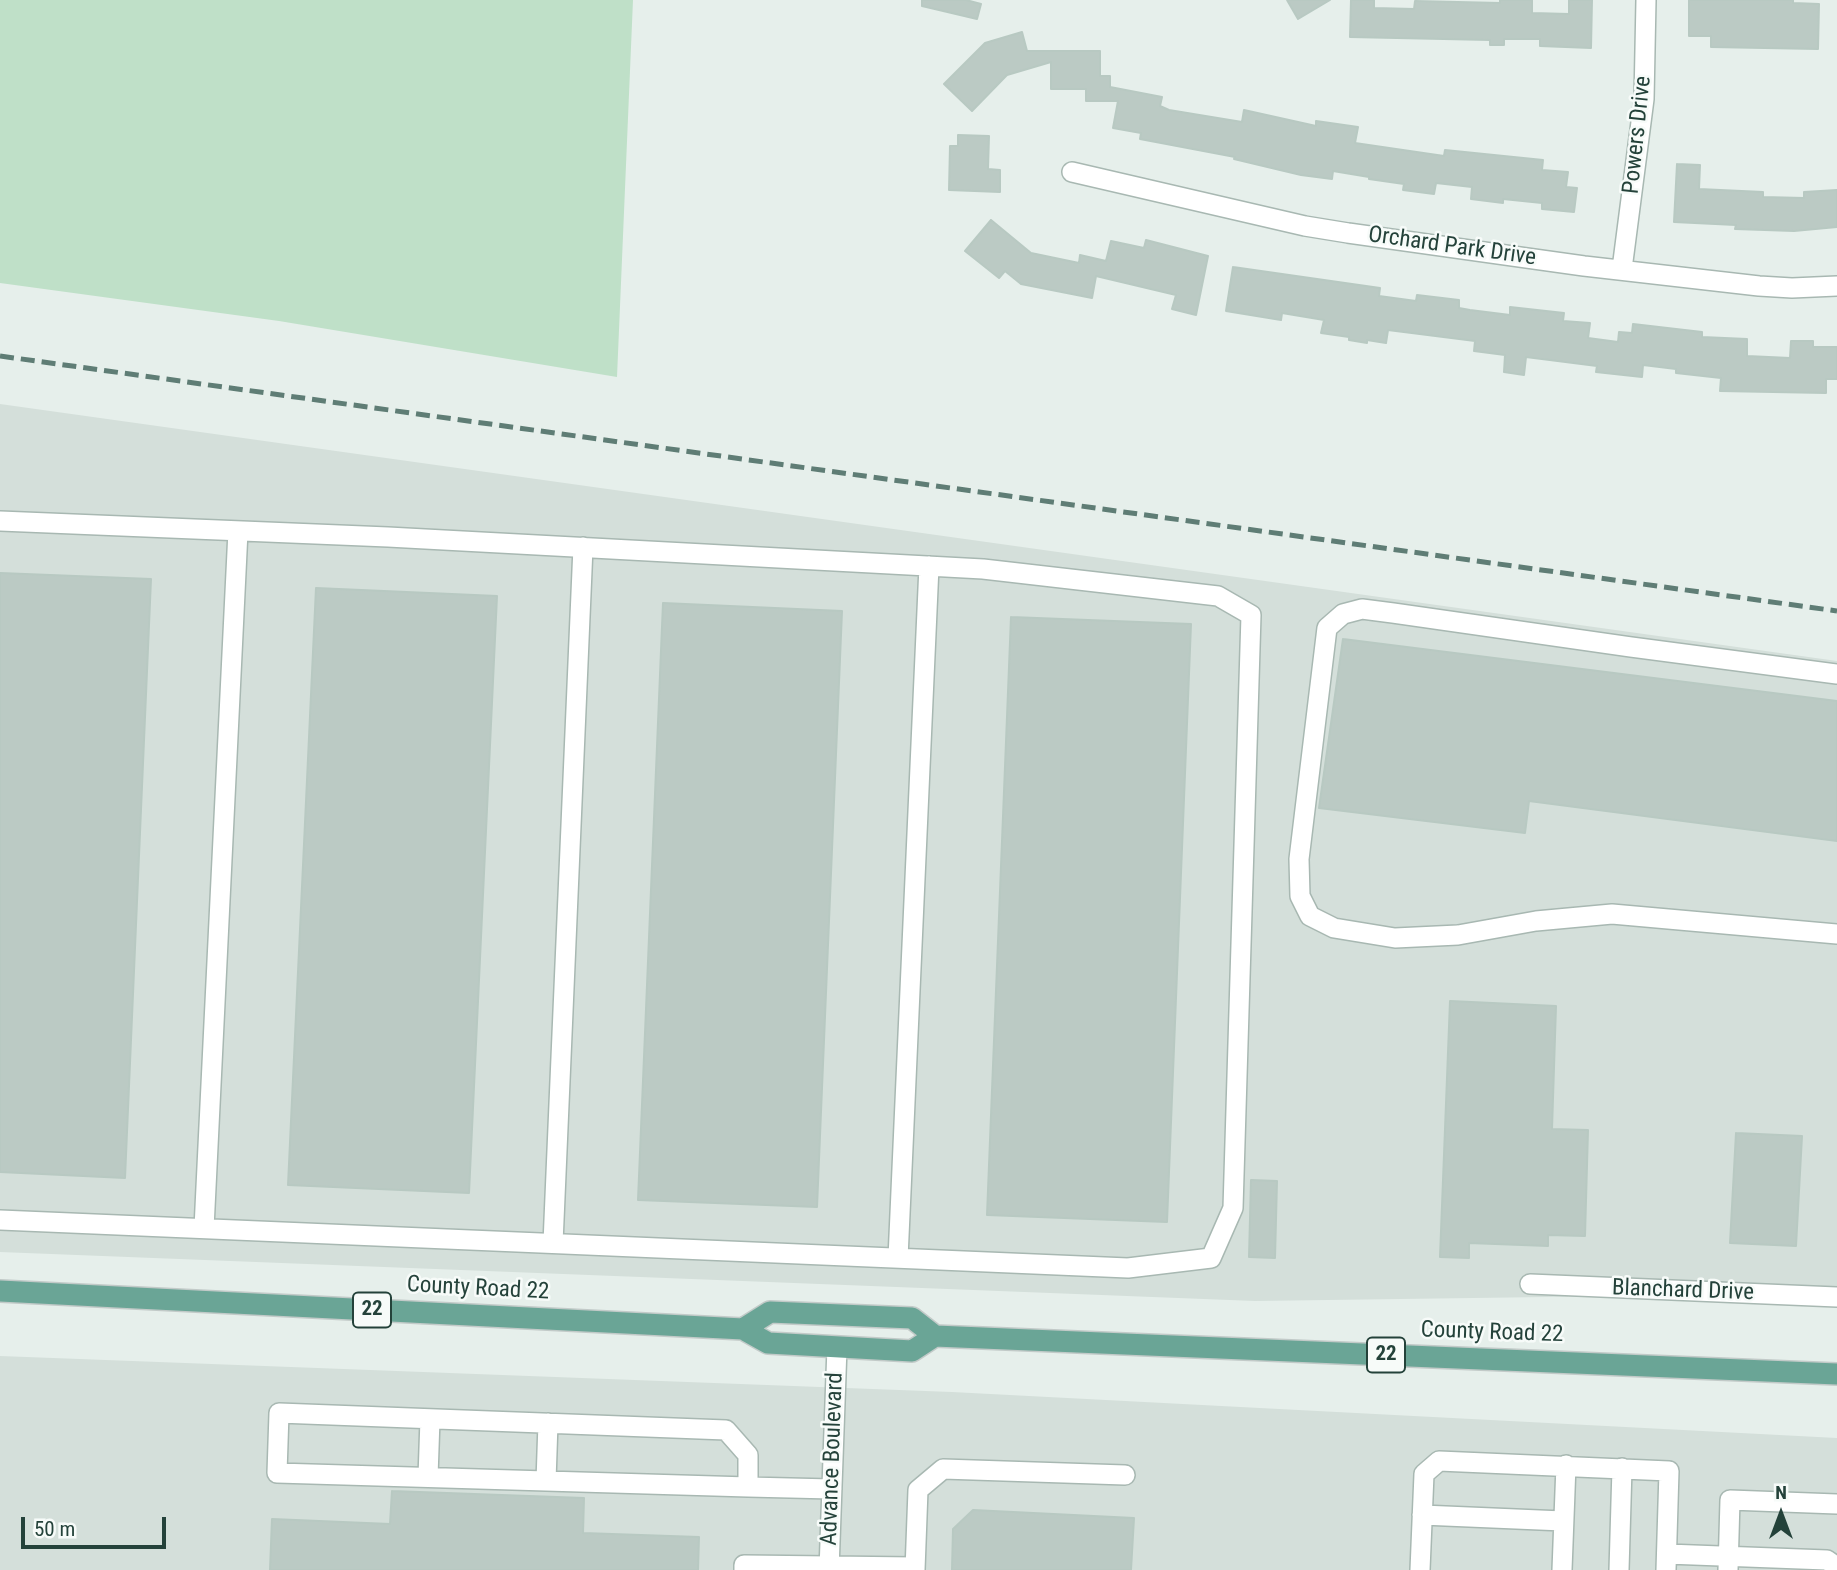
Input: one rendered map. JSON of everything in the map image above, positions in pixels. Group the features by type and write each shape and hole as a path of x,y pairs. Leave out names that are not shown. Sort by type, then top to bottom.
{"main road":[{"name":"County Road 22","path":"0,1291 743,1329 768,1343 912,1351 935,1336 1837,1374"},
{"name":"County Road 22","path":"743,1329 770,1312 912,1318 935,1336"}],"street":[{"name":"Powers Drive","path":"1622,269 1644,99 1646,0"},
{"name":"Orchard Park Drive","path":"1072,172 1305,226 1584,266 1792,288 1837,286"},
{"path":"0,521 583,547 984,569 1218,597 1251,615 1233,1208 1211,1258 1128,1268 0,1220"},
{"path":"204,1228 238,531"},
{"path":"552,1243 583,547"},
{"path":"898,1258 929,566"},
{"path":"1837,674 1393,612 1362,609 1343,614 1327,628 1299,872 1300,896 1310,916 1334,928 1395,938 1458,935 1536,921 1612,914 1837,934"},
{"name":"Blanchard Drive","path":"1530,1284 1837,1297"},
{"name":"Advance Boulevard","path":"829,1569 837,1347"},
{"path":"748,1487 748,1455 726,1430 279,1413 278,1473 748,1487 832,1489"},
{"path":"428,1477 430,1419"},
{"path":"546,1481 548,1423"},
{"path":"1420,1570 1424,1474 1439,1461 1670,1471 1667,1562 1828,1560 1837,1567"},
{"path":"1562,1570 1566,1465"},
{"path":"1619,1570 1622,1468"},
{"path":"744,1570 744,1565 915,1569 918,1490 943,1469 1125,1475"},
{"path":"1728,1563 1730,1500 1837,1504"},
{"path":"1422,1515 1563,1521"}],"shaded area":[{"path":"0,404 1837,661 1837,1293 1255,1301 0,1252"},
{"path":"0,1356 952,1392 1837,1438 1837,1570 0,1570"}],"green space":[{"path":"0,0 633,0 617,377 279,321 0,283"}],"building":[{"path":"922,0 966,0 981,4 977,19 922,6"},
{"path":"1287,0 1330,0 1298,19"},
{"path":"1351,0 1374,0 1374,8 1414,9 1415,1 1500,3 1500,0 1532,0 1532,13 1569,14 1569,0 1592,0 1591,48 1540,46 1540,39 1504,39 1504,45 1490,45 1490,40 1350,37"},
{"path":"1689,0 1793,0 1793,3 1819,4 1818,49 1711,47 1711,36 1689,36"},
{"path":"1022,32 1027,51 1100,51 1100,76 1110,76 1110,87 1162,97 1160,106 1169,110 1242,122 1244,110 1316,126 1316,121 1358,127 1355,143 1444,156 1445,150 1543,160 1542,170 1568,172 1566,187 1577,188 1574,212 1542,209 1542,203 1503,199 1503,203 1471,199 1472,187 1436,183 1434,194 1403,190 1404,184 1333,171 1332,179 1301,175 1234,159 1235,157 1140,139 1141,133 1113,128 1118,101 1086,101 1086,89 1051,89 1051,62 1007,75 972,111 944,84 985,43"},
{"path":"958,135 989,136 988,169 1000,170 1000,192 949,190 950,146 958,146"},
{"path":"1677,164 1700,165 1699,189 1763,192 1763,197 1804,198 1804,192 1837,190 1837,227 1794,231 1735,229 1736,225 1674,222"},
{"path":"991,220 1031,253 1079,263 1080,255 1106,261 1111,241 1144,248 1146,240 1208,256 1196,315 1172,309 1176,295 1096,276 1092,298 1021,284 1005,271 999,278 965,251"},
{"path":"1233,267 1380,288 1379,296 1416,301 1417,295 1459,300 1459,308 1470,310 1510,315 1510,307 1564,313 1563,321 1590,323 1588,338 1618,342 1619,332 1632,333 1633,324 1702,332 1702,337 1747,339 1747,356 1790,358 1791,341 1813,341 1813,347 1837,347 1837,379 1826,379 1826,393 1720,391 1721,378 1676,373 1676,369 1643,365 1642,377 1596,372 1597,366 1526,357 1524,375 1504,372 1505,355 1474,351 1475,341 1388,330 1386,343 1367,340 1367,343 1321,333 1324,320 1282,313 1281,320 1226,311"},
{"path":"0,573 151,579 125,1178 0,1172"},
{"path":"316,588 497,596 469,1193 288,1185"},
{"path":"663,603 842,611 817,1207 638,1200"},
{"path":"1011,617 1191,624 1167,1222 987,1215"},
{"path":"1343,639 1837,701 1837,841 1529,801 1525,833 1319,808"},
{"path":"1450,1001 1556,1006 1552,1129 1588,1130 1585,1236 1548,1235 1548,1246 1469,1243 1469,1258 1440,1257"},
{"path":"1736,1133 1802,1136 1796,1246 1730,1243"},
{"path":"1251,1180 1277,1181 1275,1258 1249,1257"},
{"path":"392,1491 584,1498 583,1533 699,1537 698,1570 270,1570 272,1519 390,1524"},
{"path":"973,1510 1134,1518 1131,1570 952,1570 953,1529"}],"railway":[{"path":"0,356 1837,611"}]}
